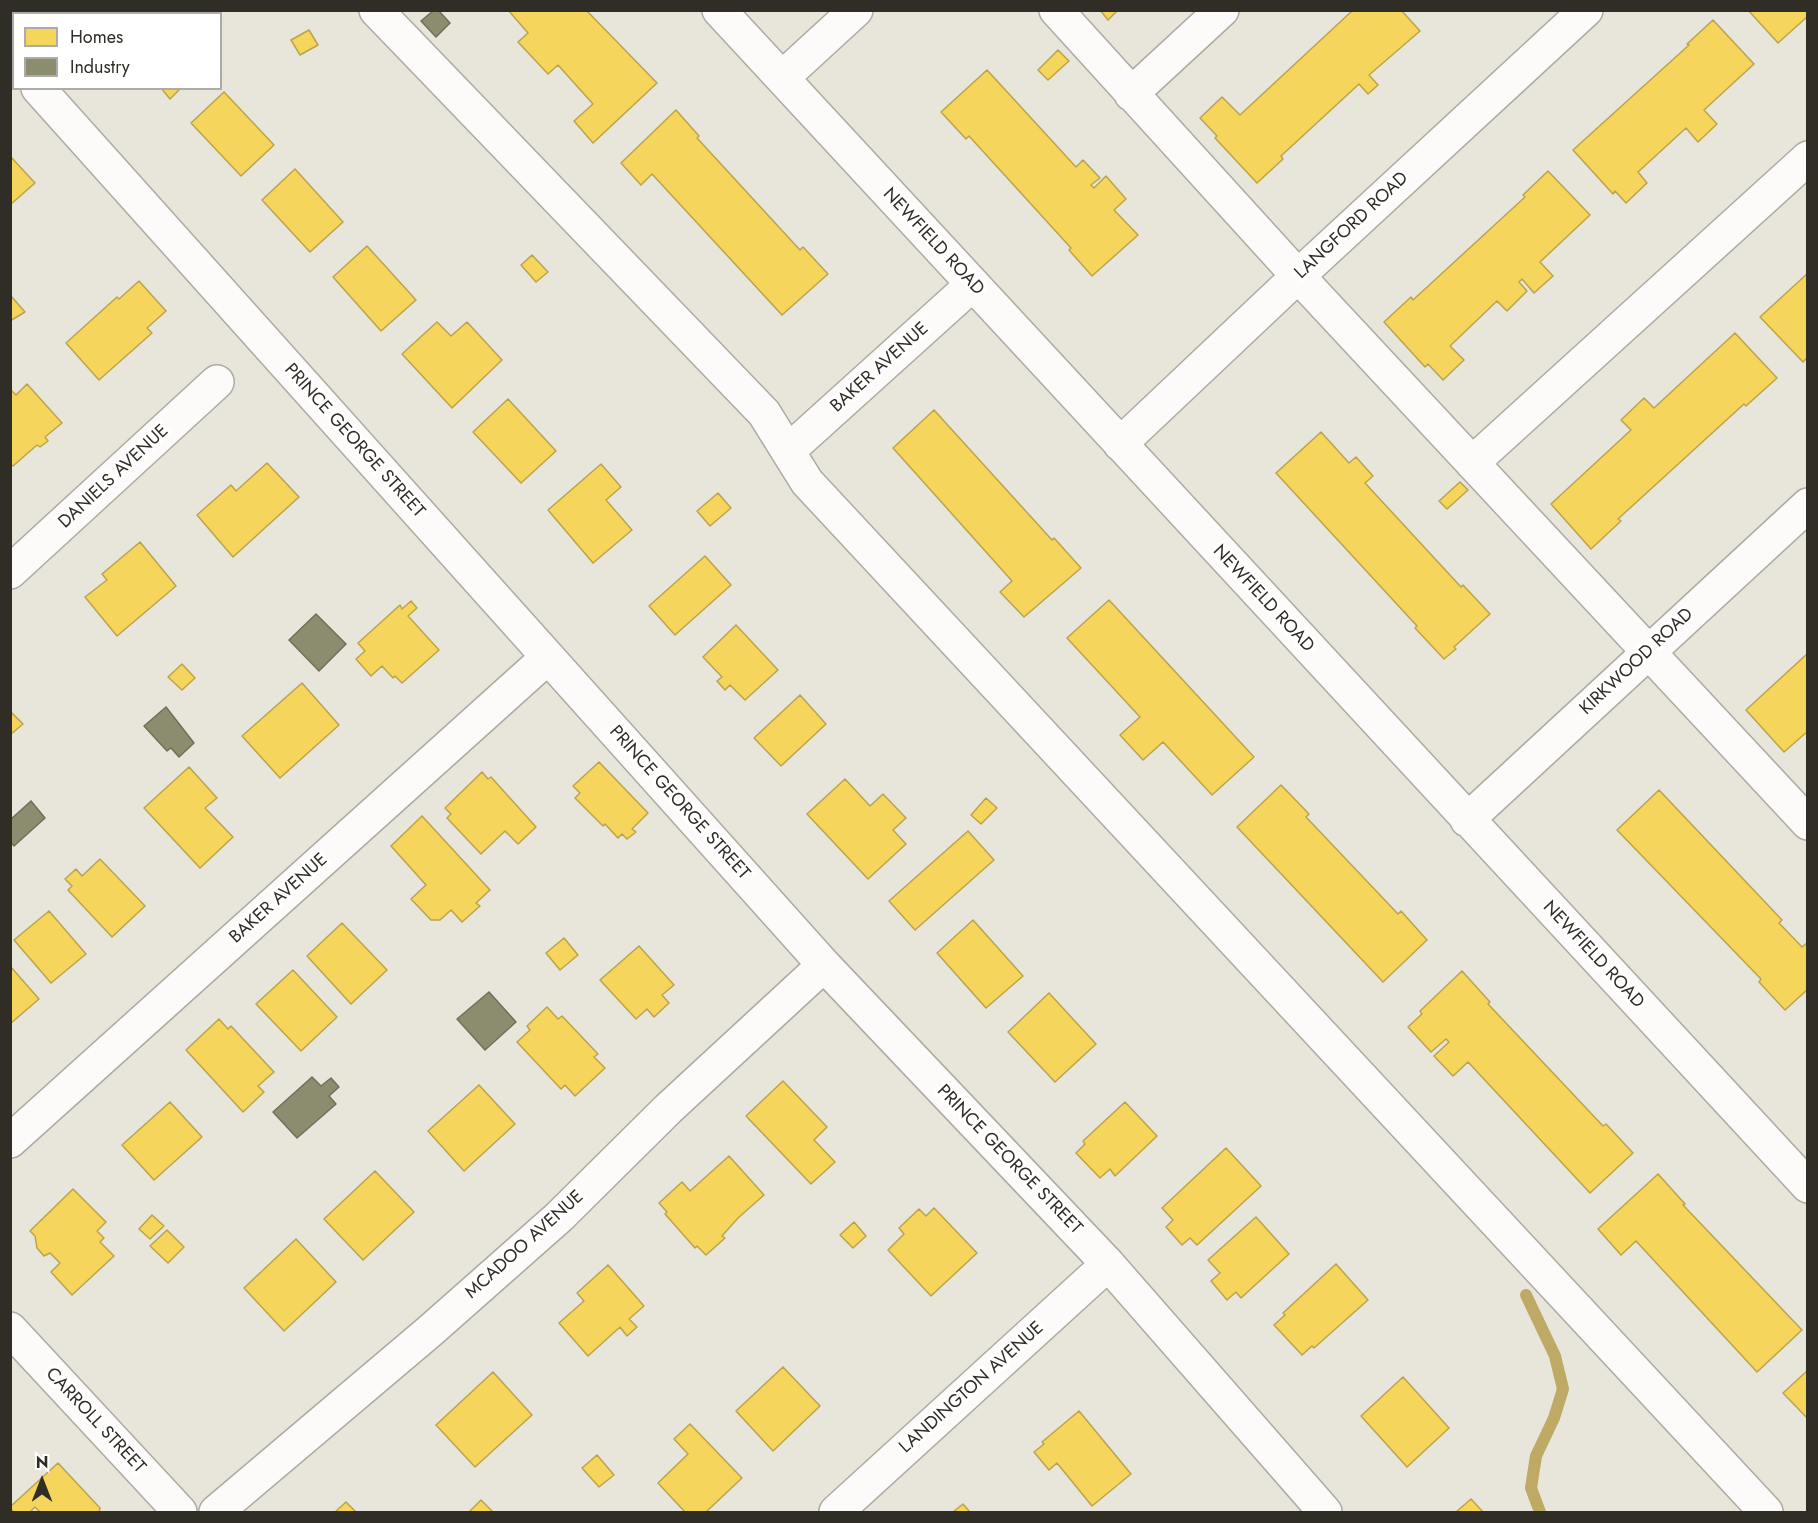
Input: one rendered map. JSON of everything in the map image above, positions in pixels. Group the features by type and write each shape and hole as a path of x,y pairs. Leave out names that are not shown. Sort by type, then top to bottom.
{"street":[{"path":"376,10 764,413 807,482 1766,1512"},
{"name":"NEWFIELD ROAD","path":"719,10 1467,820 1793,1156 1808,1186"},
{"path":"782,78 856,10"},
{"path":"1056,10 1298,276 1808,823"},
{"path":"1131,93 1222,10"},
{"name":"LANGFORD ROAD","path":"1120,444 1586,10"},
{"name":"PRINCE GEORGE STREET","path":"40,90 824,965 1108,1264 1325,1512"},
{"path":"1473,463 1808,158"},
{"name":"BAKER AVENUE","path":"788,451 972,284"},
{"name":"DANIELS AVENUE","path":"10,572 217,382"},
{"name":"KIRKWOOD ROAD","path":"1467,820 1808,505"},
{"name":"BAKER AVENUE","path":"10,1141 548,657"},
{"name":"MCADOO AVENUE","path":"216,1512 430,1331 559,1217 668,1109 824,965"},
{"name":"LANDINGTON AVENUE","path":"836,1512 1108,1264"},
{"name":"CARROLL STREET","path":"10,1329 180,1512"}],"building: Homes":[{"path":"508,10 586,10 657,83 593,143 574,121 593,104 558,65 548,74 518,42 528,33"},
{"path":"1100,10 1118,10 1108,20"},
{"path":"1353,10 1401,10 1420,31 1369,75 1378,85 1368,94 1359,84 1281,156 1283,159 1257,183 1215,138 1217,136 1200,118 1222,97 1240,115"},
{"path":"1748,10 1808,10 1808,16 1778,43"},
{"path":"1713,20 1754,64 1704,110 1717,124 1698,142 1686,128 1638,172 1647,183 1626,203 1615,191 1613,194 1573,150 1689,45 1687,44"},
{"path":"309,30 318,45 300,55 291,40"},
{"path":"1058,50 1069,61 1048,80 1038,70"},
{"path":"987,70 1076,167 1083,160 1100,178 1091,185 1094,188 1106,176 1126,199 1114,210 1138,235 1092,276 1069,250 1071,248 969,136 966,139 941,112"},
{"path":"163,90 179,90 170,99"},
{"path":"224,92 274,145 241,176 191,123"},
{"path":"676,110 699,136 697,138 800,250 803,247 828,274 782,315 652,174 641,185 621,163"},
{"path":"10,156 35,183 10,205"},
{"path":"295,169 343,222 310,252 262,200"},
{"path":"1548,171 1590,215 1540,262 1553,276 1534,293 1522,279 1519,282 1527,291 1507,311 1497,301 1450,346 1464,360 1443,380 1428,364 1425,367 1384,322 1411,297 1413,300 1525,197 1523,195"},
{"path":"367,246 416,300 381,331 333,277"},
{"path":"532,255 548,272 536,282 521,265"},
{"path":"1808,273 1808,357 1803,362 1760,317"},
{"path":"139,281 166,311 147,328 152,333 99,380 66,343 117,297 119,299"},
{"path":"10,296 25,312 10,321"},
{"path":"437,322 451,336 467,322 502,360 452,408 402,354"},
{"path":"1735,333 1777,378 1746,406 1744,404 1618,519 1621,521 1591,549 1551,504 1631,430 1621,420 1644,398 1654,408"},
{"path":"27,384 62,423 45,437 48,441 40,447 37,445 13,466 10,463 10,389 16,395"},
{"path":"508,399 556,451 521,483 473,432"},
{"path":"934,410 1052,540 1054,538 1081,568 1024,617 1000,592 1012,581 893,448"},
{"path":"1321,432 1349,463 1356,457 1373,476 1365,483 1461,587 1463,585 1490,614 1444,659 1415,628 1417,626 1276,473"},
{"path":"267,463 299,497 233,557 197,515 231,485 236,491"},
{"path":"601,464 621,487 606,500 632,530 593,563 548,510"},
{"path":"1460,482 1468,490 1447,509 1439,501"},
{"path":"718,493 731,508 710,526 697,511"},
{"path":"140,542 176,586 117,636 85,597 107,580 102,574"},
{"path":"705,556 731,585 675,635 649,606"},
{"path":"1109,600 1254,757 1212,795 1163,742 1143,760 1120,735 1140,717 1067,638"},
{"path":"411,601 417,608 408,616 439,650 402,683 395,676 393,678 382,666 371,676 356,659 365,651 358,643 400,605 402,609"},
{"path":"736,625 778,670 745,700 730,685 725,690 717,681 722,677 703,657"},
{"path":"1808,653 1808,731 1784,752 1746,710"},
{"path":"182,664 195,678 182,690 168,677"},
{"path":"302,683 339,725 280,778 242,736"},
{"path":"800,695 826,724 781,766 754,738"},
{"path":"10,711 23,724 10,735"},
{"path":"599,762 648,813 632,829 636,832 627,839 622,834 618,838 575,798 580,793 573,786"},
{"path":"189,767 217,798 205,808 233,837 200,868 144,808"},
{"path":"482,772 488,779 491,777 536,827 518,844 505,831 481,854 447,818 451,814 445,808"},
{"path":"845,779 870,806 883,794 906,818 893,830 906,844 868,879 807,814"},
{"path":"1281,785 1309,814 1306,817 1398,914 1401,911 1427,940 1383,982 1237,827"},
{"path":"1659,790 1782,920 1779,923 1802,947 1808,942 1808,989 1785,1010 1759,982 1761,979 1617,830"},
{"path":"986,798 997,808 981,824 971,815"},
{"path":"422,816 490,890 476,903 480,906 462,922 451,910 440,920 431,920 411,899 426,885 391,846"},
{"path":"968,831 994,860 915,930 889,901"},
{"path":"100,859 145,906 112,937 68,890 72,886 65,879 76,869 82,876"},
{"path":"49,911 86,954 51,983 14,940"},
{"path":"973,920 1023,976 986,1008 937,953"},
{"path":"342,923 387,970 351,1004 307,956"},
{"path":"564,938 578,955 560,970 546,953"},
{"path":"639,946 674,985 662,995 669,1003 654,1017 647,1009 636,1019 600,980"},
{"path":"10,966 39,999 10,1024"},
{"path":"293,970 337,1017 301,1051 256,1004"},
{"path":"1462,971 1490,1002 1488,1004 1603,1126 1606,1124 1633,1153 1590,1193 1468,1062 1453,1076 1434,1056 1449,1042 1446,1039 1431,1052 1408,1027 1422,1014 1420,1011"},
{"path":"1049,993 1096,1044 1055,1082 1008,1032"},
{"path":"547,1007 558,1019 562,1016 598,1054 594,1057 605,1068 575,1096 565,1085 561,1089 517,1042 530,1030 527,1026"},
{"path":"219,1019 228,1029 231,1026 274,1072 258,1086 264,1092 243,1112 186,1050"},
{"path":"783,1081 827,1127 814,1140 835,1162 811,1184 746,1116"},
{"path":"479,1085 515,1124 464,1171 428,1131"},
{"path":"170,1102 202,1137 154,1180 122,1145"},
{"path":"1125,1102 1157,1136 1115,1176 1110,1169 1100,1178 1076,1153 1085,1144 1083,1141"},
{"path":"1226,1148 1261,1186 1197,1245 1190,1238 1182,1245 1166,1227 1173,1220 1162,1208"},
{"path":"729,1156 764,1195 738,1218 722,1236 725,1238 706,1255 697,1246 695,1248 665,1214 667,1212 659,1203 682,1182 690,1191"},
{"path":"375,1171 414,1212 363,1260 324,1219"},
{"path":"1658,1174 1685,1204 1683,1205 1802,1330 1757,1372 1636,1241 1621,1255 1598,1229"},
{"path":"73,1189 106,1222 97,1231 104,1238 100,1242 114,1256 72,1295 51,1272 60,1263 50,1253 44,1256 37,1248 35,1236 30,1231"},
{"path":"934,1208 977,1253 931,1296 888,1250 904,1234 899,1228 919,1209 926,1216"},
{"path":"152,1215 164,1226 150,1239 139,1229"},
{"path":"1256,1217 1289,1254 1241,1298 1236,1292 1227,1300 1211,1281 1220,1273 1208,1260"},
{"path":"854,1222 866,1236 853,1248 840,1235"},
{"path":"167,1230 184,1247 168,1263 150,1246"},
{"path":"296,1239 336,1282 284,1331 244,1288"},
{"path":"1336,1264 1368,1300 1314,1348 1312,1346 1302,1355 1274,1325 1285,1315 1283,1313"},
{"path":"608,1265 644,1306 629,1319 637,1327 627,1336 620,1327 588,1356 559,1323 584,1301 577,1293"},
{"path":"783,1367 820,1406 773,1451 736,1411"},
{"path":"1808,1370 1808,1419 1783,1393"},
{"path":"493,1372 532,1415 475,1467 436,1425"},
{"path":"1403,1377 1449,1428 1407,1467 1361,1416"},
{"path":"1079,1411 1131,1474 1092,1506 1057,1463 1049,1470 1034,1452 1044,1444 1042,1442"},
{"path":"690,1424 742,1478 706,1512 685,1512 658,1483 688,1454 674,1439"},
{"path":"597,1455 614,1475 599,1487 582,1468"},
{"path":"58,1463 100,1508 99,1512 40,1512 35,1507 30,1512 13,1512 10,1507"},
{"path":"1471,1499 1483,1512 1456,1512"},
{"path":"481,1500 493,1512 469,1512"},
{"path":"346,1502 356,1512 335,1512"},
{"path":"963,1504 970,1512 953,1512"}],"building: Industry":[{"path":"434,10 438,10 450,23 436,37 421,21"},
{"path":"316,614 346,644 319,671 289,640"},
{"path":"166,707 194,743 179,757 171,748 167,751 144,726"},
{"path":"31,801 45,818 14,846 10,841 10,820"},
{"path":"489,992 516,1022 485,1050 457,1019"},
{"path":"312,1077 321,1086 331,1078 339,1087 329,1096 336,1104 297,1138 273,1112"}],"waterway":[{"path":"1526,1295 1555,1356 1563,1389 1554,1418 1536,1456 1531,1488 1540,1512"}]}
